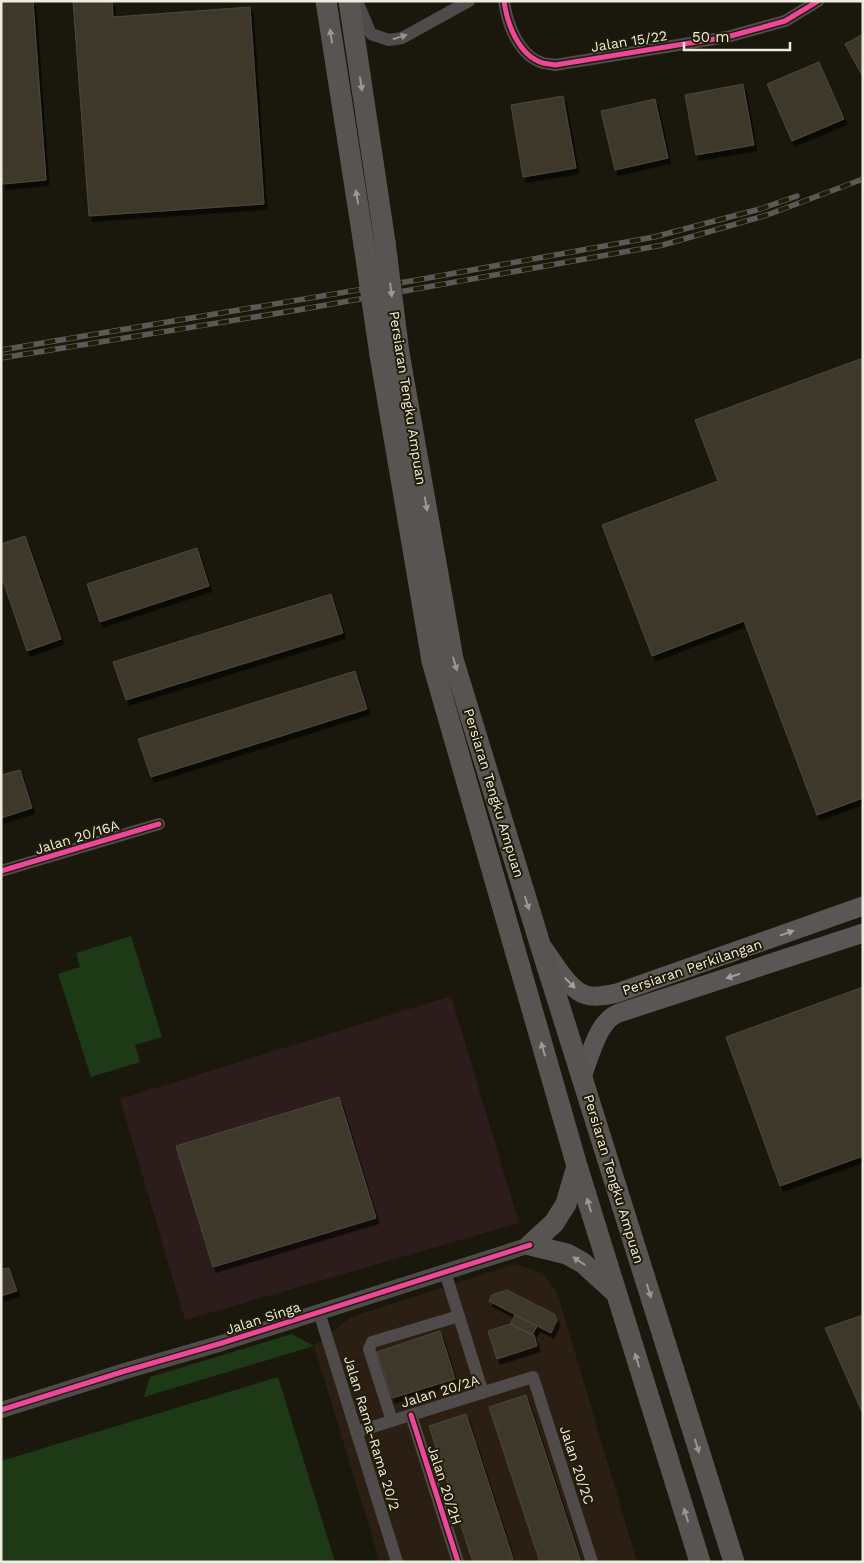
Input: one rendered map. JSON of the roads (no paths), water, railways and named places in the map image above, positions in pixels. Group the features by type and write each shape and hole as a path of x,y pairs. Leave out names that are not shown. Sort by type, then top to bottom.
{"main road":[{"name":"Persiaran Tengku Ampuan","path":"326,1 375,243"},
{"name":"Persiaran Tengku Ampuan","path":"349,1 375,243 432,661 576,1166 700,1562"},
{"name":"Persiaran Tengku Ampuan","path":"389,354 453,659 540,944 734,1562"},
{"name":"Persiaran Perkilangan","path":"540,944 571,985 586,995 600,996 617,993 863,906"},
{"path":"582,1078 594,1046 604,1026 612,1017 628,1010 863,933"},
{"path":"530,1244 554,1223 566,1204 576,1166"},
{"path":"530,1244 567,1254 583,1263 616,1293"}],"street":[{"path":"357,1 371,34 389,40 402,38 469,1"},
{"name":"Jalan 15/22","path":"504,1 510,24 520,44 531,56 543,63 555,65 727,37 785,21 818,1"},
{"name":"Jalan 20/16A","path":"1,871 159,824"},
{"name":"Jalan Singa","path":"1,1410 222,1343 530,1244"},
{"path":"445,1272 483,1393"},
{"name":"Jalan Rama-Rama 20/2","path":"319,1312 397,1562"},
{"path":"392,1421 369,1349 372,1342 459,1316"},
{"name":"Jalan 20/2A","path":"356,1432 533,1377"},
{"name":"Jalan 20/2C","path":"533,1377 592,1562"},
{"name":"Jalan 20/2H","path":"411,1415 458,1562"}],"railway":[{"path":"1,358 298,310 663,245 767,215 863,179"},
{"path":"1,350 417,280 654,237 760,209 797,196"}]}
